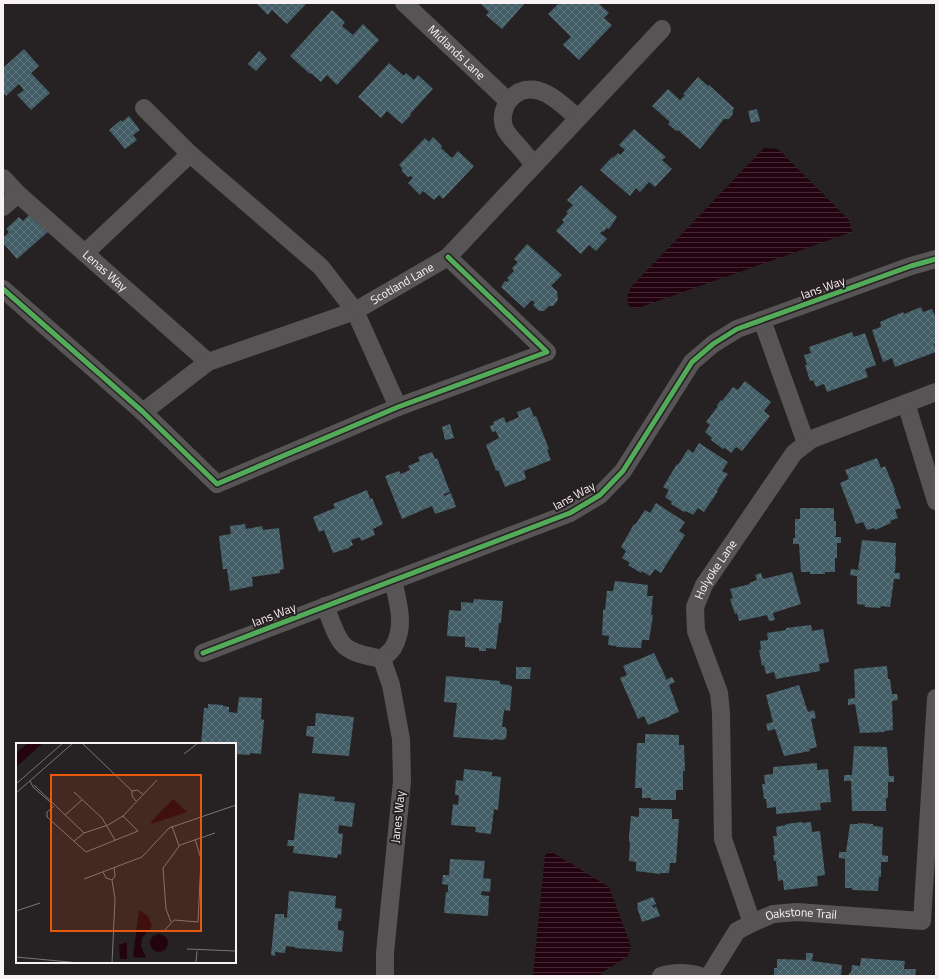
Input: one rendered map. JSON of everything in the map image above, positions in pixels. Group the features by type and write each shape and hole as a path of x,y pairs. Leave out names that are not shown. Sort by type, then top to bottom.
{"street":[{"name":"Midlands Lane","path":"404,3 508,101"},
{"name":"Scotland Lane","path":"143,412 208,362 355,311 448,257 662,29"},
{"path":"534,165 505,129 502,120 508,101 515,94 523,90 532,89 542,91 550,95 578,118"},
{"path":"144,108 190,154 321,268 355,311 398,407"},
{"path":"85,253 190,154"},
{"name":"Lenas Way","path":"3,178 18,194 208,362"},
{"path":"3,207 18,194"},
{"path":"3,289 143,412 217,484 398,407 547,352 448,257"},
{"name":"Ians Way","path":"203,653 570,513 600,494 623,471 692,362 713,344 737,329 911,266 936,259"},
{"path":"762,320 806,443"},
{"name":"Holyoke Lane","path":"752,923 723,839 721,713 719,693 696,631 695,607 704,585 794,453 812,439 936,392"},
{"path":"906,403 936,501"},
{"path":"325,606 337,636 345,647 357,653 382,659 392,649 399,633 401,618 394,580"},
{"name":"Janes Way","path":"382,659 391,685 401,739 402,781 385,953 385,976"},
{"name":"Oakstone Trail","path":"709,976 737,931 772,914 798,912 922,921 936,698"},
{"path":"661,976 668,974 696,974 700,976"}],"shaded area":[{"path":"764,148 778,149 849,220 852,232 635,309 628,305 627,297 631,287"},
{"path":"550,851 609,887 631,946 628,956 599,976 533,976 545,855"}],"building":[{"path":"256,3 307,3 287,24 272,10 268,15"},
{"path":"480,3 525,3 502,29 486,15 489,12"},
{"path":"559,3 598,3 609,13 604,18 612,25 579,60 563,45 571,37 548,14"},
{"path":"332,10 345,22 342,26 353,35 363,24 379,40 337,85 327,75 321,82 290,56"},
{"path":"24,49 39,66 31,73 50,93 31,110 17,95 24,90 19,84 6,96 3,93 3,68"},
{"path":"259,51 267,59 256,71 248,64"},
{"path":"389,63 404,76 406,73 414,80 418,75 433,89 402,124 387,111 381,118 358,97"},
{"path":"698,77 734,108 733,114 729,119 724,119 700,149 678,130 676,131 668,124 670,122 652,106 668,89 680,100 685,95 683,94"},
{"path":"757,109 760,121 751,123 748,111"},
{"path":"129,116 140,130 133,135 137,140 125,149 109,130 121,120 122,122"},
{"path":"634,129 666,157 662,160 672,169 655,187 649,182 640,192 636,188 630,196 600,170 612,157 613,158 618,153 620,155 625,150 619,145"},
{"path":"433,137 442,146 441,148 452,158 458,151 474,166 443,199 439,195 434,200 423,191 420,195 408,183 413,178 411,176 408,177 399,165 425,138 429,142"},
{"path":"581,185 617,217 609,229 607,228 600,233 607,239 596,251 589,245 581,254 556,231 564,222 562,220 568,213 566,212 573,205 567,200"},
{"path":"32,212 49,231 17,259 3,243 3,238 9,232 6,229 19,217 23,221"},
{"path":"527,244 562,275 551,286 557,291 558,300 553,306 549,306 544,311 539,311 533,305 535,303 532,300 524,308 501,287 505,281 507,282 509,280 507,278 514,271 512,268 518,262 514,259"},
{"path":"921,307 923,312 932,309 936,318 936,343 934,344 936,352 895,367 892,358 883,362 872,330 881,327 880,322 903,312 904,314"},
{"path":"852,332 854,337 865,333 876,365 865,369 868,377 827,392 824,384 816,387 813,380 810,381 805,365 807,365 804,355 811,353 809,347"},
{"path":"745,381 771,402 764,411 770,416 742,451 736,447 731,453 711,440 712,438 705,432 710,425 706,422 718,406 717,405 733,387 738,390"},
{"path":"530,407 534,417 536,416 549,449 547,450 551,460 524,471 526,479 505,487 498,470 496,471 486,445 499,438 496,431 492,432 490,426 494,424 493,422 504,417 506,423 519,417 517,412"},
{"path":"450,424 454,438 445,440 442,427"},
{"path":"699,443 728,462 722,471 728,474 704,512 698,508 693,515 686,511 684,512 671,504 672,502 665,497 669,490 663,487 688,449 693,453"},
{"path":"432,452 435,459 437,458 450,492 444,494 444,496 451,493 456,507 435,514 432,506 402,519 385,476 399,471 401,474 410,470 408,466 420,461 418,457"},
{"path":"877,458 881,468 885,466 901,508 895,510 898,518 890,521 891,523 875,530 874,528 867,530 863,522 856,524 840,483 849,479 845,470"},
{"path":"367,490 383,524 373,529 375,535 361,541 360,537 351,540 353,545 349,548 333,553 324,530 319,532 313,517 335,508 333,504"},
{"path":"656,503 685,522 679,531 685,535 661,573 655,569 650,576 642,571 641,573 628,565 630,563 622,558 626,551 621,547 634,524 635,525 645,510 650,513"},
{"path":"800,508 834,508 834,521 836,521 835,537 841,537 841,543 837,543 835,572 810,574 810,572 801,572 799,544 793,544 793,538 795,538 795,519 800,519"},
{"path":"245,524 246,529 262,526 263,530 279,528 284,569 280,570 280,573 252,577 253,586 230,591 227,569 223,569 219,536 231,534 230,526"},
{"path":"862,540 896,543 895,572 893,573 900,573 900,579 894,579 890,607 865,607 865,605 857,604 857,576 850,575 851,569 859,570 860,569 858,569"},
{"path":"792,572 801,604 773,613 775,620 769,621 767,615 739,621 730,599 733,598 730,589 750,584 749,583 757,580 755,575 761,573 763,579"},
{"path":"615,581 648,585 647,596 653,596 651,615 653,615 649,640 642,640 641,648 616,647 608,645 609,636 602,635 603,609 605,610 607,591 613,591"},
{"path":"474,599 503,601 496,649 486,648 486,651 479,651 479,648 465,647 465,637 447,636 449,610 461,611 461,602 473,603"},
{"path":"811,625 812,631 823,629 829,662 819,664 820,671 776,679 774,672 766,674 764,665 762,666 759,650 761,650 760,641 768,640 767,633 786,630 786,628"},
{"path":"654,653 666,678 665,680 672,677 675,682 669,685 679,712 648,725 644,716 638,719 620,678 627,675 623,666"},
{"path":"887,666 888,679 890,679 892,694 897,694 898,700 892,701 893,730 860,733 855,704 848,705 848,699 855,698 854,669"},
{"path":"516,667 531,667 530,679 516,679"},
{"path":"446,676 500,681 500,684 509,685 512,687 510,711 504,710 502,727 505,727 507,730 506,738 503,740 493,740 453,737 457,703 444,702"},
{"path":"799,685 808,712 814,710 816,718 811,719 817,747 809,749 810,751 784,756 775,729 768,731 766,724 773,722 766,695"},
{"path":"239,697 262,698 261,719 264,720 261,754 236,754 236,743 201,743 204,708 208,708 208,704 223,705 229,707 229,712 237,713"},
{"path":"316,713 354,717 349,756 312,753 314,737 306,736 307,726 315,726"},
{"path":"645,734 679,735 679,745 684,745 685,771 683,771 683,790 676,790 676,800 651,800 651,798 642,798 642,788 635,788 637,743 645,743"},
{"path":"854,746 887,747 889,776 894,776 894,782 887,782 888,798 886,798 886,811 852,811 851,781 844,781 844,775 852,775"},
{"path":"817,763 817,770 828,769 831,802 820,803 821,810 776,814 776,807 767,808 762,784 765,784 764,775 773,774 773,767"},
{"path":"464,769 492,772 492,776 501,777 498,810 494,809 491,834 475,832 476,827 451,825 453,804 458,805 459,795 455,795 456,780 463,781"},
{"path":"299,793 335,797 334,801 355,803 352,827 339,825 338,833 343,834 341,855 338,854 337,858 293,853 294,846 287,846 288,840 294,840"},
{"path":"639,808 672,809 672,819 679,819 676,863 670,863 669,873 660,874 636,871 636,862 629,861 631,816 639,817"},
{"path":"802,822 811,822 812,832 820,831 825,875 817,876 818,886 784,890 783,880 778,881 776,861 774,861 773,855 775,855 773,836 777,836 776,827"},
{"path":"850,824 873,824 873,826 883,827 882,855 888,856 888,862 881,862 881,877 879,877 878,891 852,890 852,888 845,888 845,859 847,859 839,858 839,852 846,852"},
{"path":"450,859 485,861 483,878 491,879 490,892 482,891 481,895 489,896 488,916 444,913 448,885 442,884 443,875 449,875"},
{"path":"289,891 336,896 335,908 342,909 341,921 338,921 338,930 344,931 342,952 286,946 285,953 275,952 275,956 271,955 275,914 284,914 284,917 287,918"},
{"path":"653,897 656,904 652,906 653,908 656,906 660,916 642,922 637,903"},
{"path":"806,953 813,953 812,961 842,965 841,976 774,976 774,968 777,968 777,959 806,960"},
{"path":"861,958 905,961 904,969 916,969 915,976 849,976 852,965 860,966"}],"cycle path":[{"path":"3,289 143,412 217,484 398,407 547,352 448,257"},
{"path":"203,653 570,513 600,495 623,471 692,362 713,344 737,329 911,266 936,259"}]}
